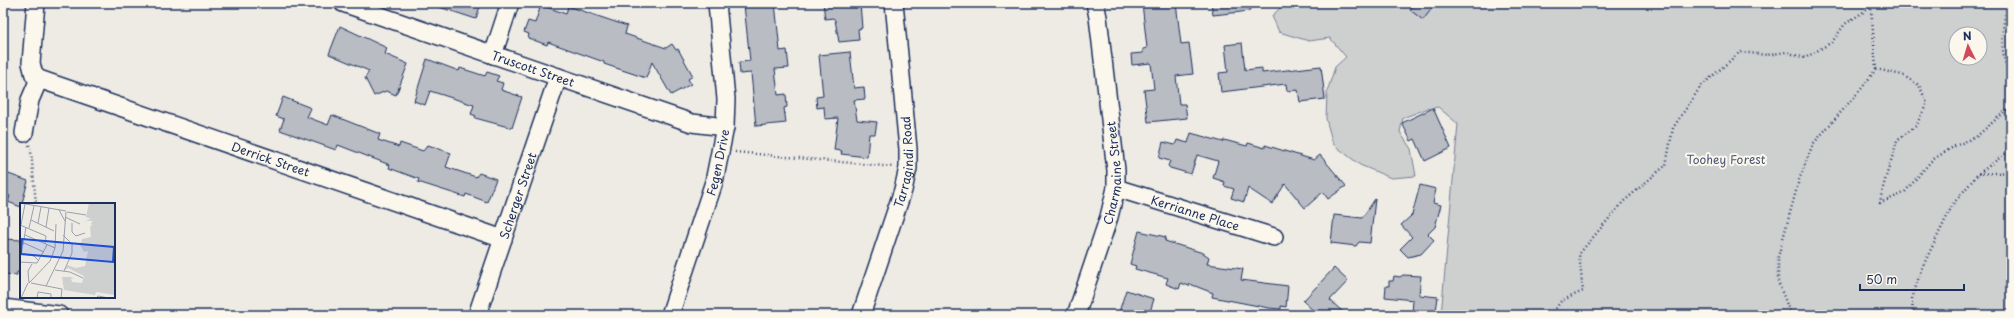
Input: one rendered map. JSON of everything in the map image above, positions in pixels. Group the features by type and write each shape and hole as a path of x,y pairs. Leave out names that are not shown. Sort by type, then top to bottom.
{"street":[{"path":"24,133 30,100 39,79 34,75 31,63 36,3"},
{"name":"Truscott Street","path":"343,3 692,123 725,127"},
{"path":"492,55 510,3"},
{"name":"Fegen Drive","path":"670,315 714,182 725,127 726,99 717,3"},
{"name":"Tarragindi Road","path":"861,315 903,190 908,168 908,149 894,3"},
{"name":"Charmaine Street","path":"1076,315 1109,217 1116,188 1116,170 1098,17 1094,3"},
{"name":"Scherger Street","path":"477,315 558,77"},
{"name":"Derrick Street","path":"39,79 503,239"},
{"name":"Kerrianne Place","path":"1116,188 1274,237"},
{"path":"3,308 59,315"}],"path":[{"path":"1791,315 1778,282 1778,258 1799,180 1813,144 1862,88 1876,69 1871,6 1869,3"},
{"path":"2009,3 2002,38 2005,66 2011,76"},
{"path":"1551,315 1562,301 1583,291 1579,254 1623,202 1666,165 1673,128 1701,86 1740,52 1767,55 1786,52 1805,58 1832,42 1845,24 1871,6"},
{"path":"1876,69 1902,75 1919,85 1927,103 1916,126 1898,140 1893,160 1883,182 1880,202 1904,193 1921,175 1932,160 1955,146 1976,137 2011,106"},
{"path":"1914,315 1912,299 1921,270 1953,204 1978,174 2009,151 2011,144"},
{"path":"31,151 36,203"},
{"path":"735,152 887,166"},
{"path":"892,159 893,174"},
{"path":"1978,174 2011,172"}],"green space":[{"name":"Toohey Forest","path":"1285,3 2011,3 2011,315 1441,315 1458,124 1438,107 1426,109 1403,118 1400,132 1411,149 1416,176 1391,178 1360,165 1333,144 1326,119 1327,92 1335,67 1346,57 1330,38 1309,41 1279,32 1272,16"}],"building":[{"path":"433,3 481,3 476,19 433,5"},
{"path":"775,3 780,51 787,50 789,68 775,69 778,95 786,94 787,107 784,108 786,123 756,126 751,73 740,74 739,62 750,61 744,5"},
{"path":"823,3 860,3 862,28 858,29 859,40 839,42 835,20 833,18 825,19"},
{"path":"1142,3 1176,3 1181,44 1189,43 1193,74 1176,76 1179,104 1185,104 1187,118 1148,122 1144,90 1154,89 1151,63 1132,65 1131,54 1143,53 1143,49 1147,48"},
{"path":"1211,3 1250,3 1250,11 1213,15"},
{"path":"1415,3 1436,3 1423,20 1410,10"},
{"path":"541,5 566,14 568,6 627,26 625,34 666,48 672,44 676,50 678,49 693,76 688,79 691,84 671,95 652,62 646,78 604,64 604,62 548,42 547,45 528,38 529,34 524,32 528,21 535,23"},
{"path":"340,26 387,48 385,54 408,64 396,95 386,91 374,96 365,78 369,71 329,54"},
{"path":"1242,43 1245,70 1262,68 1262,73 1321,66 1325,99 1300,102 1298,90 1287,91 1286,84 1221,92 1219,73 1228,72 1225,45"},
{"path":"850,52 854,88 864,87 865,99 854,100 857,120 877,122 875,134 869,134 867,157 841,154 842,151 834,150 838,118 825,119 824,107 817,108 816,97 823,96 819,55"},
{"path":"427,59 459,71 460,68 485,76 487,72 499,76 496,81 503,83 501,90 522,97 512,128 475,118 476,116 471,114 474,105 430,91 425,105 414,101"},
{"path":"283,97 311,108 307,117 328,125 332,115 380,134 378,140 399,147 400,143 423,151 428,145 451,153 446,167 476,177 479,173 496,179 487,202 466,194 465,197 418,182 419,179 389,168 390,165 338,145 336,150 280,130 284,119 276,116"},
{"path":"1433,108 1451,148 1425,161 1415,139 1411,141 1402,123"},
{"path":"1191,133 1223,142 1224,140 1247,146 1248,143 1265,148 1265,145 1314,160 1320,155 1346,186 1328,199 1323,192 1305,208 1285,184 1272,204 1248,188 1244,202 1231,198 1234,189 1224,186 1225,182 1213,178 1218,161 1197,155 1191,174 1170,168 1168,166 1170,161 1159,158 1163,142 1175,145 1177,140 1188,143"},
{"path":"3,172 28,181 20,207 8,202 10,196 3,193"},
{"path":"1420,185 1436,189 1433,203 1441,205 1435,227 1428,234 1434,240 1421,254 1408,257 1400,249 1412,237 1401,225 1412,215"},
{"path":"1375,199 1370,243 1359,242 1356,246 1331,243 1334,215 1362,218"},
{"path":"1139,231 1166,237 1165,241 1203,253 1209,257 1207,264 1243,269 1241,280 1288,286 1286,307 1281,306 1281,309 1269,308 1212,297 1213,293 1190,284 1189,286 1181,283 1179,289 1166,284 1168,278 1135,269 1136,266 1130,264"},
{"path":"4,239 20,240 20,272 17,272 17,275 3,274"},
{"path":"1334,268 1348,281 1330,300 1346,315 1318,315 1303,301"},
{"path":"1403,275 1421,276 1419,295 1438,297 1436,311 1431,310 1431,315 1412,314 1413,300 1385,297 1386,286 1389,286 1389,281 1393,281 1394,276 1400,277"},
{"path":"1126,290 1154,299 1149,315 1139,312 1138,315 1118,315"}]}
